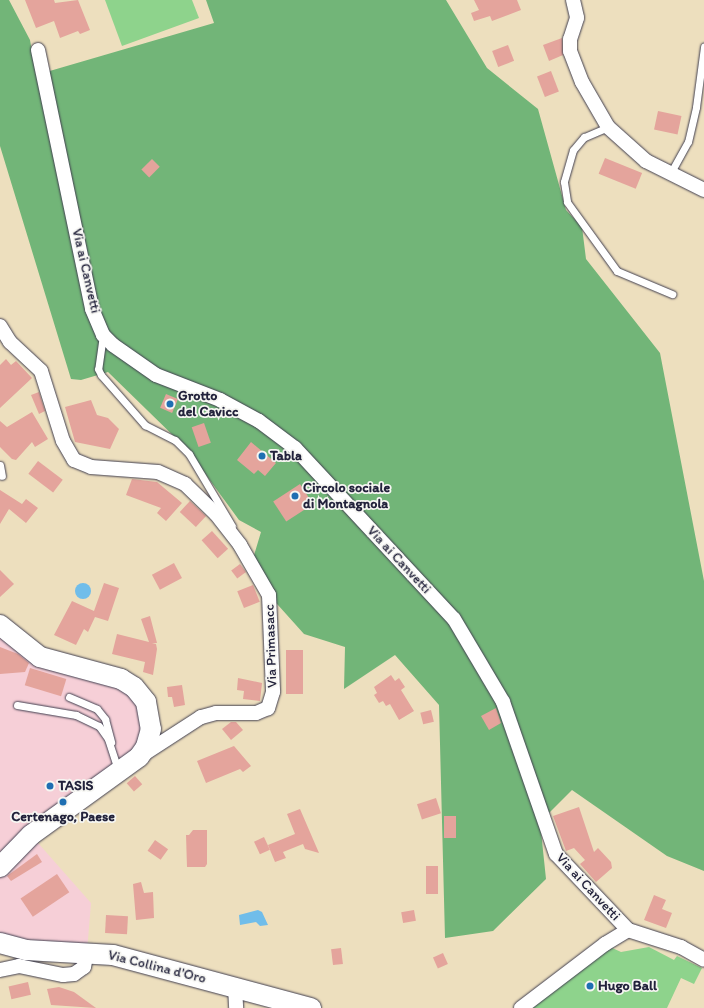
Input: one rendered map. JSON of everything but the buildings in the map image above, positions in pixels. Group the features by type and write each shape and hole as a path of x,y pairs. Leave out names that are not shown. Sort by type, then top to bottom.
{"street":[{"path":"573,0 577,18 570,39 570,51 582,82 608,128 646,161 702,190"},
{"name":"Via ai Canvetti","path":"38,50 92,309 103,335 113,345 156,375 220,400 259,421 295,448 454,619 503,702 556,854 628,930 605,944 521,1008"},
{"name":"Via Primasacc","path":"0,326 10,342 41,371 62,441 74,460 90,467 158,472 173,476 186,484 216,514 240,545 269,594 272,620 272,701 262,712 216,713 201,717 139,757"},
{"path":"0,625 40,657 120,679 134,686 146,702 151,729 146,747 139,757 119,774 31,835 0,867"},
{"path":"628,930 681,947 704,960"},
{"name":"Via Collina d'Oro","path":"0,943 26,950 87,952 113,955 236,986 310,1008"},
{"path":"0,970 20,966 70,974 84,967 87,952"},
{"path":"236,986 236,1008"}],"lane":[{"path":"670,174 688,142 696,107 704,46"},
{"path":"608,128 584,137 573,150 564,182 568,202 617,271 672,294"},
{"name":"Via Primasacc","path":"103,335 98,369 101,376 145,425 175,440 189,454 230,521 240,545"},
{"path":"0,465 2,476"},
{"path":"69,697 97,709 105,719 110,732 111,749"},
{"path":"17,705 88,719 99,726 111,749 119,774"}],"shaded area":[{"name":"TASIS","path":"0,625 40,657 134,687 146,747 31,835 91,903 87,952 0,943"}],"green space":[{"path":"0,0 9,0 30,40 36,75 214,23 206,0 446,0 487,68 538,109 566,210 582,227 586,259 660,353 704,581 704,871 667,856 572,790 540,822 546,879 493,931 445,938 439,705 395,655 344,689 345,647 304,634 269,595 252,562 261,532 239,520 187,449 108,372 81,380 71,379 0,146"},
{"path":"105,0 192,0 199,18 122,46"},
{"path":"608,946 621,952 649,947 674,960 677,956 702,968 694,984 681,978 667,1008 530,1008"}],"water":[{"path":"80,583 86,583 91,588 89,597 86,599 80,599 75,594 75,588"},
{"path":"258,910 262,912 268,925 260,926 256,922 240,925 239,915"}],"place":[{"name":"Grotto del Cavicc","path":"170,404"},
{"name":"Tabla","path":"262,456"},
{"name":"Circolo sociale di Montagnola","path":"295,496"},
{"name":"TASIS","path":"50,786"},
{"name":"Certenago, Paese","path":"63,802"},
{"name":"Hugo Ball","path":"590,986"}]}
